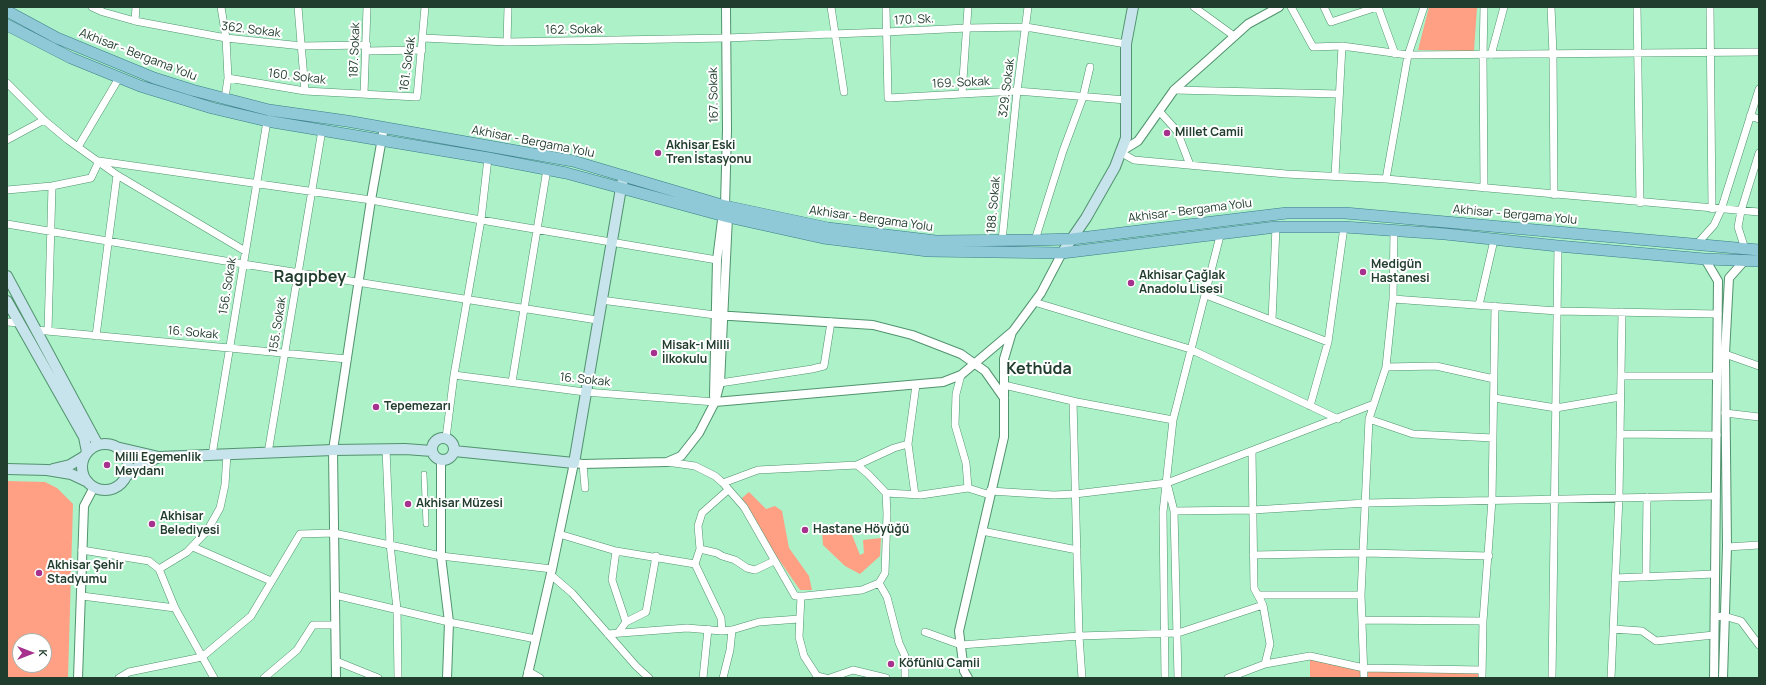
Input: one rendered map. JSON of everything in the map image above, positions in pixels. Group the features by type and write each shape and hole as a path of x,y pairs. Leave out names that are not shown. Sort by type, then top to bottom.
{"main road":[{"path":"1062,253 1115,167 1126,138 1126,44 1133,7"},
{"name":"Akhisar - Bergama Yolu","path":"7,11 57,38 148,75 192,90 269,110 384,127 573,161 624,176 725,213 828,228 936,242 1035,240 1072,238 1287,213 1338,213 1697,244 1745,254 1759,261"},
{"name":"Akhisar - Bergama Yolu","path":"7,25 71,58 119,78 179,99 267,121 547,169 823,238 928,251 1062,253 1221,232 1276,227 1344,227 1445,234 1558,246 1705,258 1745,254 1759,250"},
{"path":"454,451 578,464 585,392 620,188 624,176"},
{"path":"7,276 98,445"},
{"path":"7,301 84,437 86,454 82,470 91,484"},
{"path":"446,438 451,442 454,451 450,456 441,460 435,456 432,451 436,440 446,438"},
{"path":"47,470 70,465 98,445 110,444 121,451 127,464 125,477"},
{"path":"116,447 159,456 386,449 432,451"},
{"path":"7,469 47,470 71,474 101,489 115,487 139,466 159,456"}],"street":[{"path":"92,7 135,22 136,7"},
{"path":"220,7 226,38 228,78 225,98"},
{"path":"298,7 305,91"},
{"name":"187. Sokak","path":"364,94 367,7"},
{"name":"161. Sokak","path":"364,94 417,97 425,7"},
{"path":"506,42 508,7"},
{"name":"167. Sokak","path":"725,213 727,130 726,7"},
{"path":"831,7 844,92"},
{"name":"169. Sokak","path":"886,7 888,98 1017,91 1126,100"},
{"path":"962,94 968,7"},
{"name":"329. Sokak","path":"1008,171 1028,7"},
{"path":"1194,7 1234,36"},
{"path":"1120,152 1138,142 1174,90 1248,24 1280,7"},
{"path":"1291,7 1313,47 1342,46 1408,55 1482,56 1639,52 1759,52"},
{"path":"1324,7 1332,22 1378,7 1395,54"},
{"path":"1386,179 1408,55 1424,7"},
{"path":"1484,7 1482,56 1484,188"},
{"path":"1491,55 1504,7"},
{"path":"1551,7 1553,54 1554,195"},
{"path":"1637,7 1639,52 1638,152 1640,203"},
{"path":"1710,7 1712,210"},
{"name":"362. Sokak","path":"135,22 226,38 302,46 422,50"},
{"name":"170. Sk.","path":"726,38 1026,27 1126,44"},
{"name":"162. Sokak","path":"423,38 506,42 726,38"},
{"path":"1335,176 1342,46"},
{"path":"1035,240 1063,151 1083,97 1090,67"},
{"path":"78,147 119,78"},
{"name":"160. Sokak","path":"228,78 305,91 364,94"},
{"path":"7,83 44,120 117,175 245,251"},
{"path":"1697,244 1714,225 1721,210 1759,89"},
{"path":"1174,90 1339,94"},
{"path":"1160,112 1178,131 1190,165"},
{"path":"1750,116 1759,120"},
{"path":"7,140 44,120"},
{"name":"156. Sokak","path":"212,455 267,121"},
{"path":"336,678 333,450 371,200 384,127"},
{"name":"155. Sokak","path":"268,453 322,130"},
{"path":"1120,152 1134,160 1286,174 1386,179 1712,210 1759,212"},
{"path":"1724,678 1724,616 1727,547 1725,354 1729,278 1745,254 1738,227 1741,211 1759,153"},
{"path":"446,438 454,375 481,220 488,158"},
{"path":"99,161 256,185 371,200 611,243 717,260"},
{"path":"7,190 52,186 91,178 99,161"},
{"path":"512,382 547,169"},
{"name":"188. Sokak","path":"1002,240 1008,171"},
{"path":"96,336 117,175"},
{"path":"48,331 52,186"},
{"path":"667,462 681,456 699,433 715,402 720,383 717,260 725,213"},
{"path":"715,402 725,213"},
{"path":"7,224 243,264 359,281 597,320"},
{"path":"1272,320 1276,227"},
{"path":"1310,406 1328,342 1344,227"},
{"path":"1364,678 1361,595 1369,420 1386,367 1393,299 1394,230"},
{"path":"1165,678 1163,512 1173,420 1221,232"},
{"path":"1479,305 1494,240"},
{"path":"1552,678 1558,246"},
{"path":"715,402 916,385 943,382 961,375 992,351 1013,331 1041,293 1062,253"},
{"path":"1705,258 1718,281 1714,678"},
{"path":"1206,295 1328,342"},
{"path":"1393,299 1557,310 1718,314"},
{"path":"601,300 719,315 873,325 912,335 961,354 985,371 1004,398"},
{"path":"1034,302 1190,349 1338,419"},
{"path":"1482,678 1483,621 1492,500 1495,306"},
{"path":"1612,678 1619,497 1622,312"},
{"path":"7,322 20,323"},
{"path":"720,383 824,366 831,322"},
{"name":"16. Sokak","path":"36,330 347,359"},
{"path":"968,678 964,671 959,631 1004,437 1004,359 1013,331"},
{"path":"1725,354 1759,366"},
{"path":"1386,367 1436,366 1494,379"},
{"name":"16. Sokak","path":"454,375 585,392 715,402"},
{"path":"961,375 956,394 955,425 966,463 968,488"},
{"path":"1621,376 1717,376"},
{"path":"916,385 908,444 916,495"},
{"path":"1004,385 1073,401 1173,420"},
{"path":"1494,398 1556,408 1620,397"},
{"path":"1073,401 1079,636 1082,678"},
{"path":"886,493 916,495 935,494 968,488 990,493 1054,495 1075,494 1167,483 1374,404"},
{"path":"1725,412 1759,417"},
{"path":"1369,420 1413,434 1493,438"},
{"path":"1620,434 1717,435"},
{"path":"723,483 758,470 857,465 894,448 908,444"},
{"path":"386,449 390,544 397,609 398,678"},
{"path":"1252,451 1254,588 1263,605 1270,644 1265,664"},
{"path":"159,569 187,552 207,531 220,508 225,486 227,454"},
{"path":"441,460 441,556 449,622 447,678"},
{"path":"578,464 667,462 694,466 714,476 723,483 744,507 774,562 795,596 862,590 879,583 885,573 887,514 886,493 857,465"},
{"path":"578,464 585,488"},
{"path":"540,678 527,674 559,534 578,464"},
{"path":"424,474 426,524"},
{"path":"1167,483 1174,511 1178,678"},
{"path":"79,678 84,506 91,484"},
{"path":"722,631 721,618 695,564 700,549 698,526 702,513 728,490"},
{"path":"1174,511 1253,510 1366,503 1555,498 1716,496"},
{"path":"1646,577 1647,497"},
{"path":"425,500 433,500"},
{"path":"982,531 1077,550"},
{"path":"119,678 129,672 202,657 251,616 300,534 334,533 441,556 551,572 572,593 636,666 649,678"},
{"path":"559,534 616,550 695,564"},
{"path":"1727,547 1759,545"},
{"path":"193,547 271,581"},
{"path":"700,549 717,553 735,560 746,568 755,570 774,562"},
{"path":"82,550 149,561 159,569 175,608 214,678"},
{"path":"616,550 612,580 626,622"},
{"path":"1253,555 1364,553 1489,556"},
{"path":"618,633 626,622 646,612 656,556"},
{"path":"1615,578 1715,574"},
{"path":"879,583 887,598 899,643 905,656 905,678"},
{"path":"335,595 449,622 536,639"},
{"path":"1259,595 1361,595"},
{"path":"82,596 175,608"},
{"path":"801,596 799,637 804,656 817,676 825,678"},
{"path":"925,632 961,645 1079,636 1178,633 1263,605"},
{"path":"1715,617 1724,616 1741,621 1759,645"},
{"path":"608,634 687,628 722,631 732,630 765,621 799,619"},
{"path":"1362,620 1483,621"},
{"path":"264,678 297,650 314,625 335,625"},
{"path":"703,678 708,629"},
{"path":"1613,629 1642,631 1656,641 1714,635"},
{"path":"723,678 730,650 732,630"},
{"path":"1228,678 1265,664 1310,656 1364,668 1482,670"},
{"path":"336,661 378,678"},
{"path":"830,678 853,670 886,678"}],"shaded area":[{"path":"1429,7 1477,8 1474,51 1418,50"},
{"name":"Akhisar Şehir Stadyumu","path":"7,481 45,482 57,488 73,504 68,678 7,678"},
{"path":"749,492 766,509 775,506 782,511 789,548 809,576 812,590 800,590 766,541 742,498"},
{"path":"843,528 852,535 860,555 864,553 863,540 881,538 880,556 860,574 845,566 823,545 822,531"},
{"path":"1310,659 1361,671 1479,673 1479,678 1310,678"}],"place":[{"name":"Millet Camii","path":"1167,133"},
{"name":"Akhisar Eski Tren İstasyonu","path":"658,153"},
{"name":"Medigün Hastanesi","path":"1363,272"},
{"name":"Akhisar Çağlak Anadolu Lisesi","path":"1131,283"},
{"name":"Misak-ı Milli İlkokulu","path":"654,353"},
{"name":"Tepemezarı","path":"376,407"},
{"name":"Milli Egemenlik Meydanı","path":"107,465"},
{"name":"Akhisar Müzesi","path":"408,504"},
{"name":"Akhisar Belediyesi","path":"152,524"},
{"name":"Hastane Höyüğü","path":"805,530"},
{"name":"Akhisar Şehir Stadyumu","path":"39,573"},
{"name":"Köfünlü Camii","path":"891,664"}],"district":[{"name":"Ragıpbey","path":"310,278"},
{"name":"Kethüda","path":"1039,370"}]}
